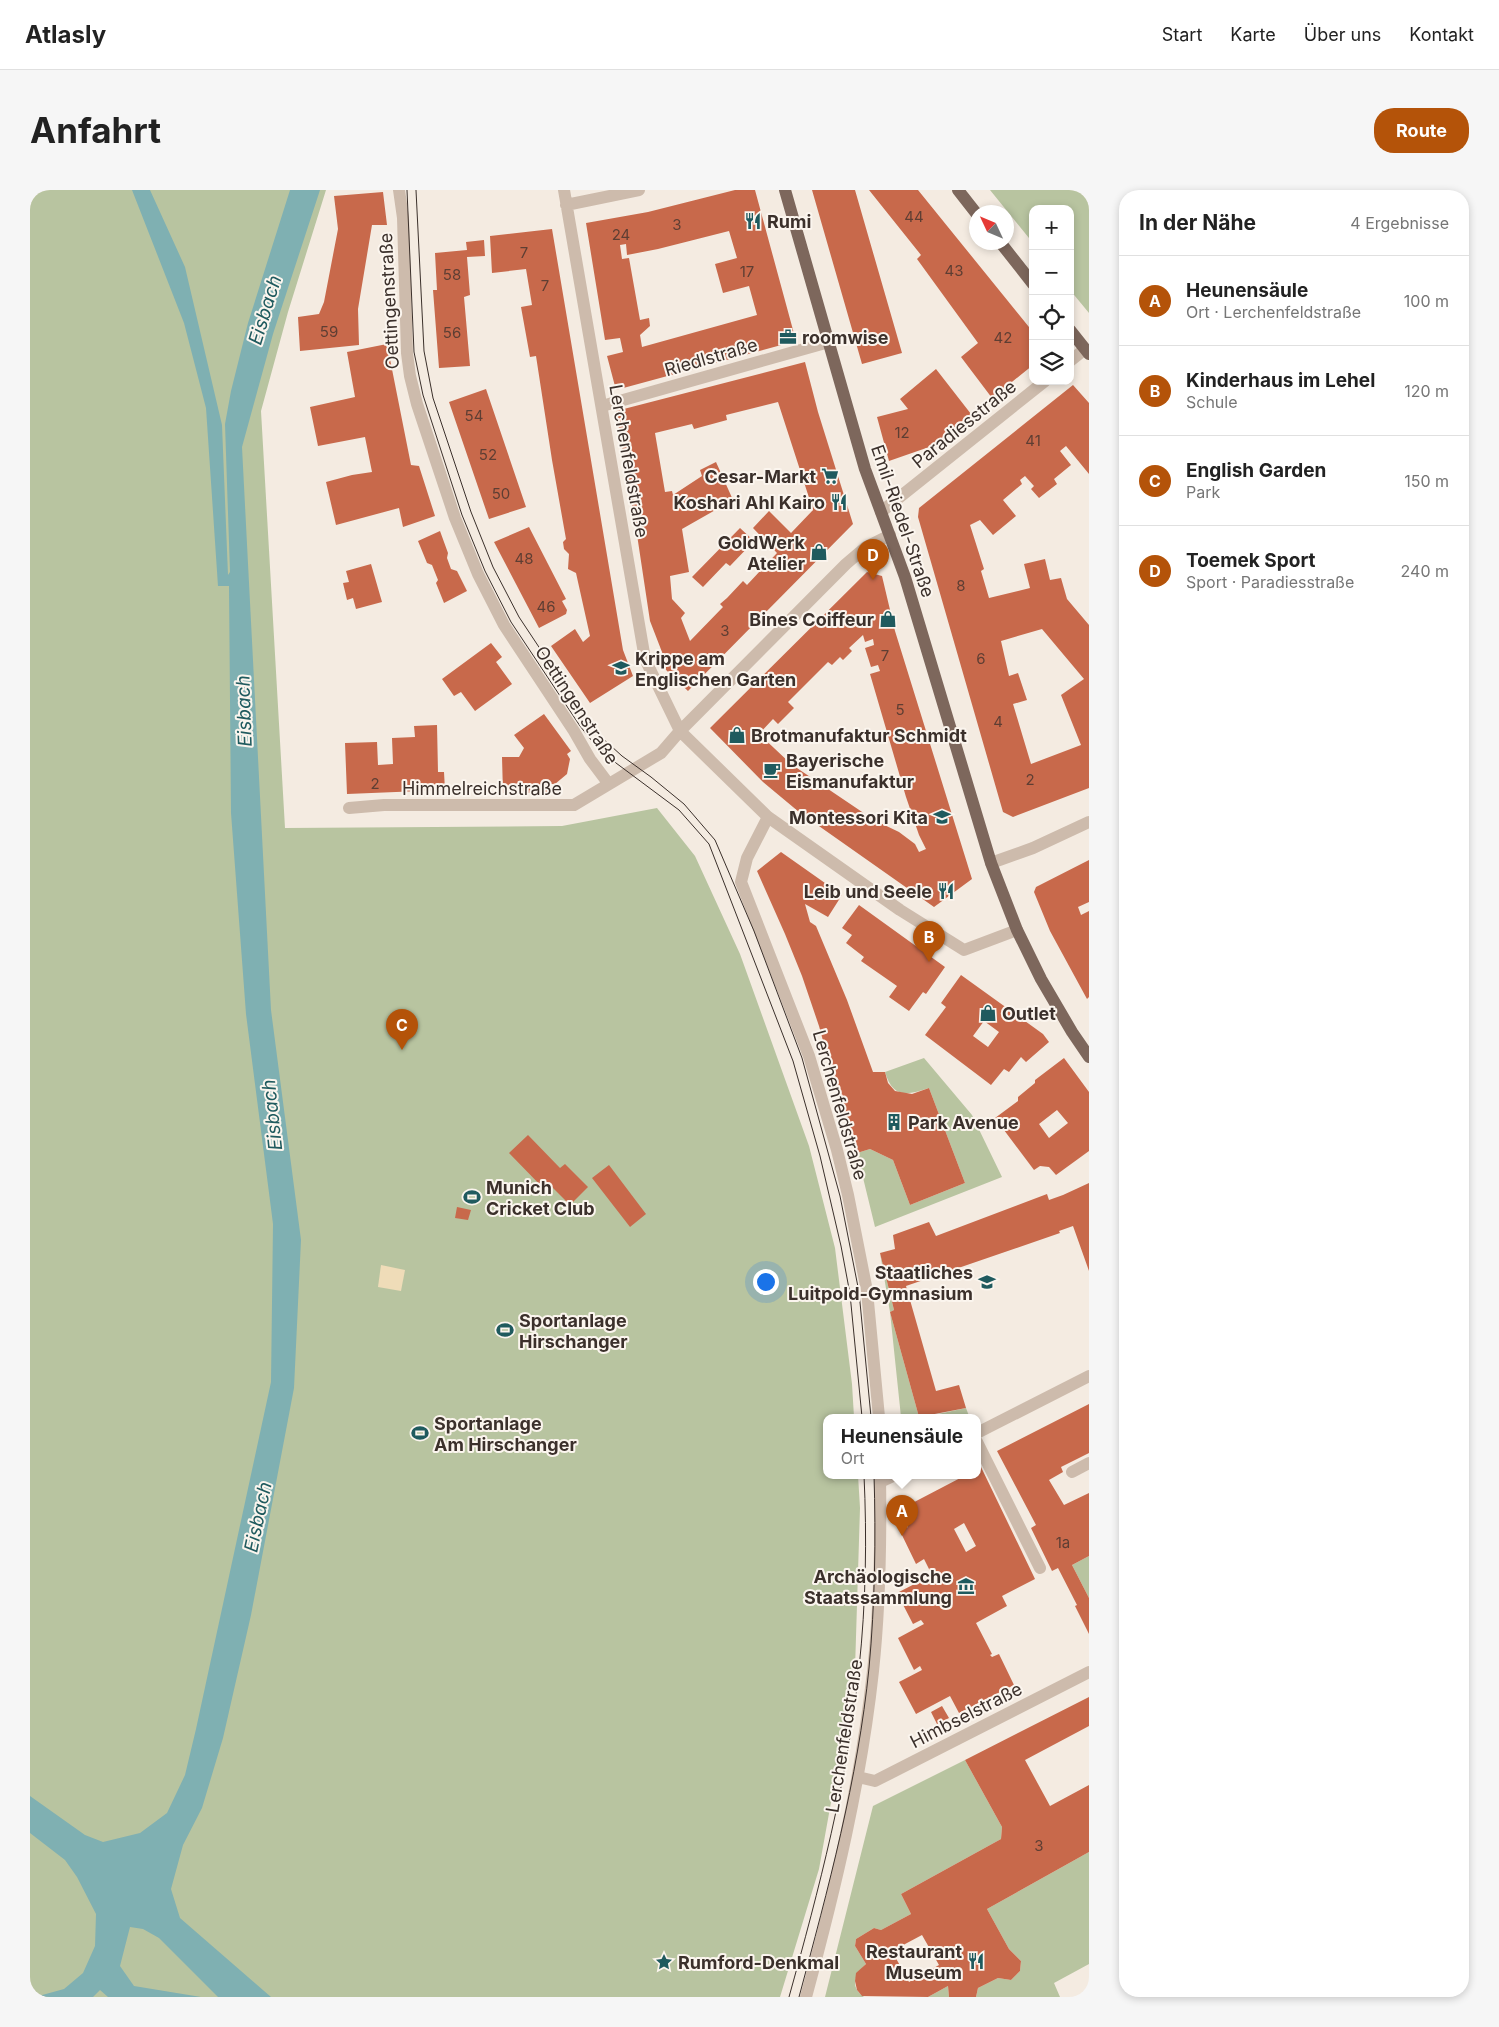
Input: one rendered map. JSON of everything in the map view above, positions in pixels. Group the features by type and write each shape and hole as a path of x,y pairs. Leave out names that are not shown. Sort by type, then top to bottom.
{"main road":[{"name":"Emil-Riedel-Straße","path":"785,190 866,469 905,577 991,863"},
{"path":"958,190 969,205"},
{"path":"1006,250 1029,279"},
{"path":"1074,335 1087,352"},
{"path":"991,863 1017,930 1041,979 1089,1057"}],"street":[{"name":"Oettingenstraße","path":"399,190 403,218 407,353 410,376 455,518 478,574 504,626 608,784 661,753 680,731"},
{"name":"Lerchenfeldstraße","path":"564,190 645,659 680,731"},
{"path":"566,205 639,190"},
{"name":"Riedlstraße","path":"602,406 829,342"},
{"path":"1074,359 1087,352"},
{"name":"Paradiesstraße","path":"881,512 1041,385"},
{"path":"890,535 856,554 680,731 768,817 900,910 964,950 1017,930"},
{"name":"Himmelreichstraße","path":"349,808 384,805 574,805 608,784"},
{"name":"Lerchenfeldstraße","path":"768,817 747,858 741,882 797,1022 837,1150 867,1291 879,1414"},
{"path":"991,863 1032,848 1089,822"},
{"path":"981,1431 1089,1376"},
{"path":"981,1450 1040,1568"},
{"path":"1072,1472 1089,1463"},
{"name":"Lerchenfeldstraße","path":"806,1997 836,1878 858,1777 868,1708 876,1634 880,1479"},
{"name":"Himbselstraße","path":"858,1777 875,1781 1089,1672"}],"green space":[{"path":"30,190 326,190 288,312 261,411 285,828 562,826 657,808 695,856 740,954 809,1146 835,1248 852,1384 854,1414 823,1414 823,1479 858,1479 860,1508 855,1669 819,1869 780,1997 30,1997"},
{"path":"990,190 1089,190 1089,313 1074,295 1074,205 1029,205 1029,238 1014,220 1014,205 1002,205"},
{"path":"924,1058 972,1115 1002,1177 875,1227 857,1153 870,1149 893,1160 910,1205 965,1183 929,1088 902,1093 892,1087 885,1072"},
{"path":"880,1253 894,1310 890,1312"},
{"path":"890,1312 918,1414 901,1414"},
{"path":"966,1408 968,1414 938,1414"},
{"path":"1089,1556 1089,1598 1072,1565"},
{"path":"965,1760 1002,1827 1001,1839 901,1894 911,1914 881,1930 874,1928 856,1939 855,1946 866,1964 859,1972 855,1985 859,1993 864,1997 825,1997 873,1806"},
{"path":"1089,1852 1089,1964 1054,1983 1060,1997 976,1997 978,1988 998,1978 1011,1980 1020,1971 1021,1961 1009,1949 987,1909"},
{"path":"948,1986 949,1997 928,1997"}],"sand":[{"path":"381,1265 405,1270 401,1291 378,1287"}],"water":[{"name":"Eisbach","path":"132,190 150,190 185,267 222,425 228,575 230,572 225,424 231,391 248,323 290,190 320,190 273,334 242,447 271,1010 301,1240 294,1388 251,1615 223,1738 202,1808 183,1845 171,1889 180,1918 271,1997 218,1997 159,1938 143,1929 130,1927 120,1966 134,1986 201,1997 108,1997 100,1990 93,1997 35,1997 64,1989 83,1973 95,1946 96,1914 77,1877 65,1860 30,1833 30,1796 85,1835 103,1842 140,1833 167,1813 185,1775 271,1382 273,1224 246,1014 231,813 229,586 218,586 206,408 184,323"}],"building":[{"path":"735,190 755,190 796,341 616,390 607,356 623,352 620,338 605,340 586,223 648,212","holes":["729,231 737,258 715,264 723,293 749,286 757,315 642,347 640,335 650,326 649,318 640,320 629,258 622,259 620,245 626,244 627,255"]},
{"path":"812,190 855,190 902,353 862,364"},
{"path":"869,190 918,190 1029,327 1029,368 992,398 961,357 978,343 917,259 921,255"},
{"path":"383,192 387,225 372,225 358,309 359,345 300,351 298,317 319,314 324,302 338,229 334,196"},
{"path":"552,229 623,650 633,676 590,703 551,646 575,629 583,642 590,636 576,573 568,569 569,554 564,549 563,542 566,539 536,356 530,357 521,307 532,305 526,269 492,273 490,236"},
{"path":"484,240 485,256 467,257 470,295 464,297 470,366 439,368 433,290 437,290 435,253 467,250 466,242"},
{"path":"387,344 411,465 419,466 435,516 403,527 399,508 336,525 326,482 372,472 365,437 318,446 310,407 355,397 347,352"},
{"path":"805,362 818,412 853,524 688,691 664,668 667,665 650,621 616,411","holes":["778,402 813,510 791,533 769,511 753,528 777,553 747,585 743,581 720,604 723,607 690,641 681,618 685,613 672,599 670,576 689,572 682,529 733,500 716,462 700,470 702,476 673,495 672,491 665,492 655,433 692,424 694,429 727,420 726,415"]},
{"path":"936,369 971,414 932,446 889,461 877,417 908,409 900,399"},
{"path":"1073,385 1089,403 1089,474 1066,446 1060,451 1071,465 1054,479 1057,484 1039,498 1031,489 1034,486 1025,476 1020,480 1022,484 1003,500 1016,516 993,535 980,520 970,525 984,569 981,571 989,598 1030,588 1024,564 1045,559 1050,580 1061,578 1067,599 1089,625 1089,788 1013,817 1003,812 918,517 919,508","holes":["1042,629 1084,679 1061,695 1081,745 1031,764 1013,704 1027,700 1018,673 1009,676 1001,641"]},
{"path":"486,389 526,507 489,519 449,402"},
{"path":"529,527 566,599 562,601 567,610 566,614 539,628 494,542"},
{"path":"740,528 754,541 730,566 726,563 703,587 692,577"},
{"path":"440,531 448,553 447,558 451,569 457,571 467,591 444,603 436,583 438,580 432,565 427,563 418,541"},
{"path":"371,564 382,602 356,609 353,598 347,600 343,583 349,582 346,571"},
{"path":"867,572 882,576 895,631 972,879 934,907 799,812 763,782 710,728","holes":["863,635 865,642 873,639 874,645 865,648 871,667 878,665 880,671 870,674 906,797 919,835 926,849 919,852 915,844 899,832 874,820 791,764 759,734 773,719 778,724 794,708 788,702 828,662 832,665 840,657 843,660 852,651 849,648"]},
{"path":"491,643 502,657 496,662 512,684 475,711 461,692 454,696 442,679"},
{"path":"544,714 571,751 567,754 570,759 567,774 555,784 548,784 548,793 503,793 502,757 519,757 524,748 514,735"},
{"path":"437,725 438,772 444,772 445,790 347,794 345,743 377,742 378,765 393,764 392,738 415,737 414,726"},
{"path":"781,852 842,895 828,917 805,904 810,922 816,926 847,1000 873,1072 885,1072 888,1083 895,1091 912,1094 929,1088 965,1183 910,1205 893,1160 870,1149 857,1153 802,976 757,871"},
{"path":"1089,860 1089,902 1078,907 1081,915 1089,911 1089,997 1087,999 1050,931 1034,892 1036,887"},
{"path":"859,905 945,967 926,994 923,992 909,1011 889,997 897,986 861,961 864,957 846,943 852,935 842,928"},
{"path":"961,975 1043,1034 1049,1042 1026,1062 1021,1057 1009,1072 1004,1069 991,1085 925,1035 946,1007 941,1003","holes":["984,1021 999,1032 988,1047 973,1036"]},
{"path":"1064,1058 1089,1092 1089,1151 1056,1175 1049,1167 1040,1166 1034,1170 995,1118 1018,1101 1018,1097 1035,1083 1035,1080","holes":["1057,1110 1068,1123 1049,1138 1039,1124"]},
{"path":"528,1135 560,1168 565,1164 588,1187 570,1205 551,1186 546,1191 509,1153"},
{"path":"609,1165 646,1214 630,1227 592,1178"},
{"path":"1089,1183 1089,1271 1073,1226 1059,1231 1060,1233 906,1286 936,1391 959,1385 966,1408 935,1414 918,1414 890,1312 894,1310 880,1253 895,1249 893,1235 929,1222 936,1236 1047,1194 1049,1200"},
{"path":"457,1207 471,1210 468,1220 455,1218"},
{"path":"1089,1404 1089,1453 1061,1467 1063,1472 1049,1480 1064,1505 1089,1493 1089,1556 1072,1565 1089,1598 1089,1634 1058,1568 1052,1571 1031,1528 1036,1525 997,1451"},
{"name":"Archäologische Staatssammlung","path":"981,1467 1035,1579 1002,1596 1007,1606 976,1623 992,1654 990,1655 992,1657 999,1654 1014,1685 959,1713 950,1696 916,1714 899,1682 922,1670 920,1666 914,1670 898,1638 924,1624 921,1620 913,1624 897,1593 932,1575 924,1559 916,1564 900,1531 908,1527 899,1510 958,1479 981,1479","holes":["964,1523 976,1546 966,1552 954,1529"]},
{"path":"1089,1697 1089,1726 1025,1760 1050,1806 1089,1785 1089,1852 987,1909 1009,1949 1021,1961 1020,1971 1011,1980 998,1978 978,1988 976,1997 949,1997 948,1986 928,1997 862,1996 857,1990 856,1973 866,1964 855,1946 856,1939 874,1928 881,1930 911,1914 901,1894 1001,1839 1002,1827 965,1760","holes":["922,1935 939,1965 909,1982 892,1951"]},
{"path":"942,1706 949,1718 937,1724 931,1712"}],"tram line":[{"path":"407,190 414,352 423,395 462,515 485,571 511,622 580,726 592,741 616,763 679,810 709,844 793,1061 820,1156 850,1294 862,1414"},
{"path":"416,190 424,351 433,398 471,512 493,567 519,617 588,721 599,735 622,756 684,804 715,840 754,931 802,1058 840,1196 859,1292 871,1414"},
{"path":"789,1997 831,1834 848,1751 854,1710 864,1595 866,1547 864,1479"},
{"path":"799,1997 841,1834 858,1751 864,1710 874,1595 874,1479"}],"place":[{"name":"Rumi","path":"753,221"},
{"name":"roomwise","path":"788,337"},
{"name":"Cesar-Markt","path":"830,476"},
{"name":"Koshari Ahl Kairo","path":"839,502"},
{"name":"GoldWerk Atelier","path":"819,552"},
{"name":"Toemek Sport","path":"873,580"},
{"name":"Bines Coiffeur","path":"888,619"},
{"name":"Krippe am Englischen Garten","path":"621,668"},
{"name":"Brotmanufaktur Schmidt","path":"737,735"},
{"name":"Bayerische Eismanufaktur","path":"772,770"},
{"name":"Montessori Kita","path":"942,817"},
{"name":"Leib und Seele","path":"946,891"},
{"name":"Kinderhaus im Lehel","path":"929,962"},
{"name":"Outlet","path":"988,1013"},
{"name":"English Garden","path":"402,1050"},
{"name":"Park Avenue","path":"894,1122"},
{"name":"Munich Cricket Club","path":"472,1197"},
{"name":"Staatliches Luitpold-Gymnasium","path":"987,1282"},
{"name":"Sportanlage Hirschanger","path":"505,1330"},
{"name":"Sportanlage Am Hirschanger","path":"420,1433"},
{"name":"Heunensäule","path":"902,1536"},
{"name":"Archäologische Staatssammlung","path":"966,1586"},
{"name":"Restaurant Museum","path":"976,1961"},
{"name":"Rumford-Denkmal","path":"664,1962"}]}
